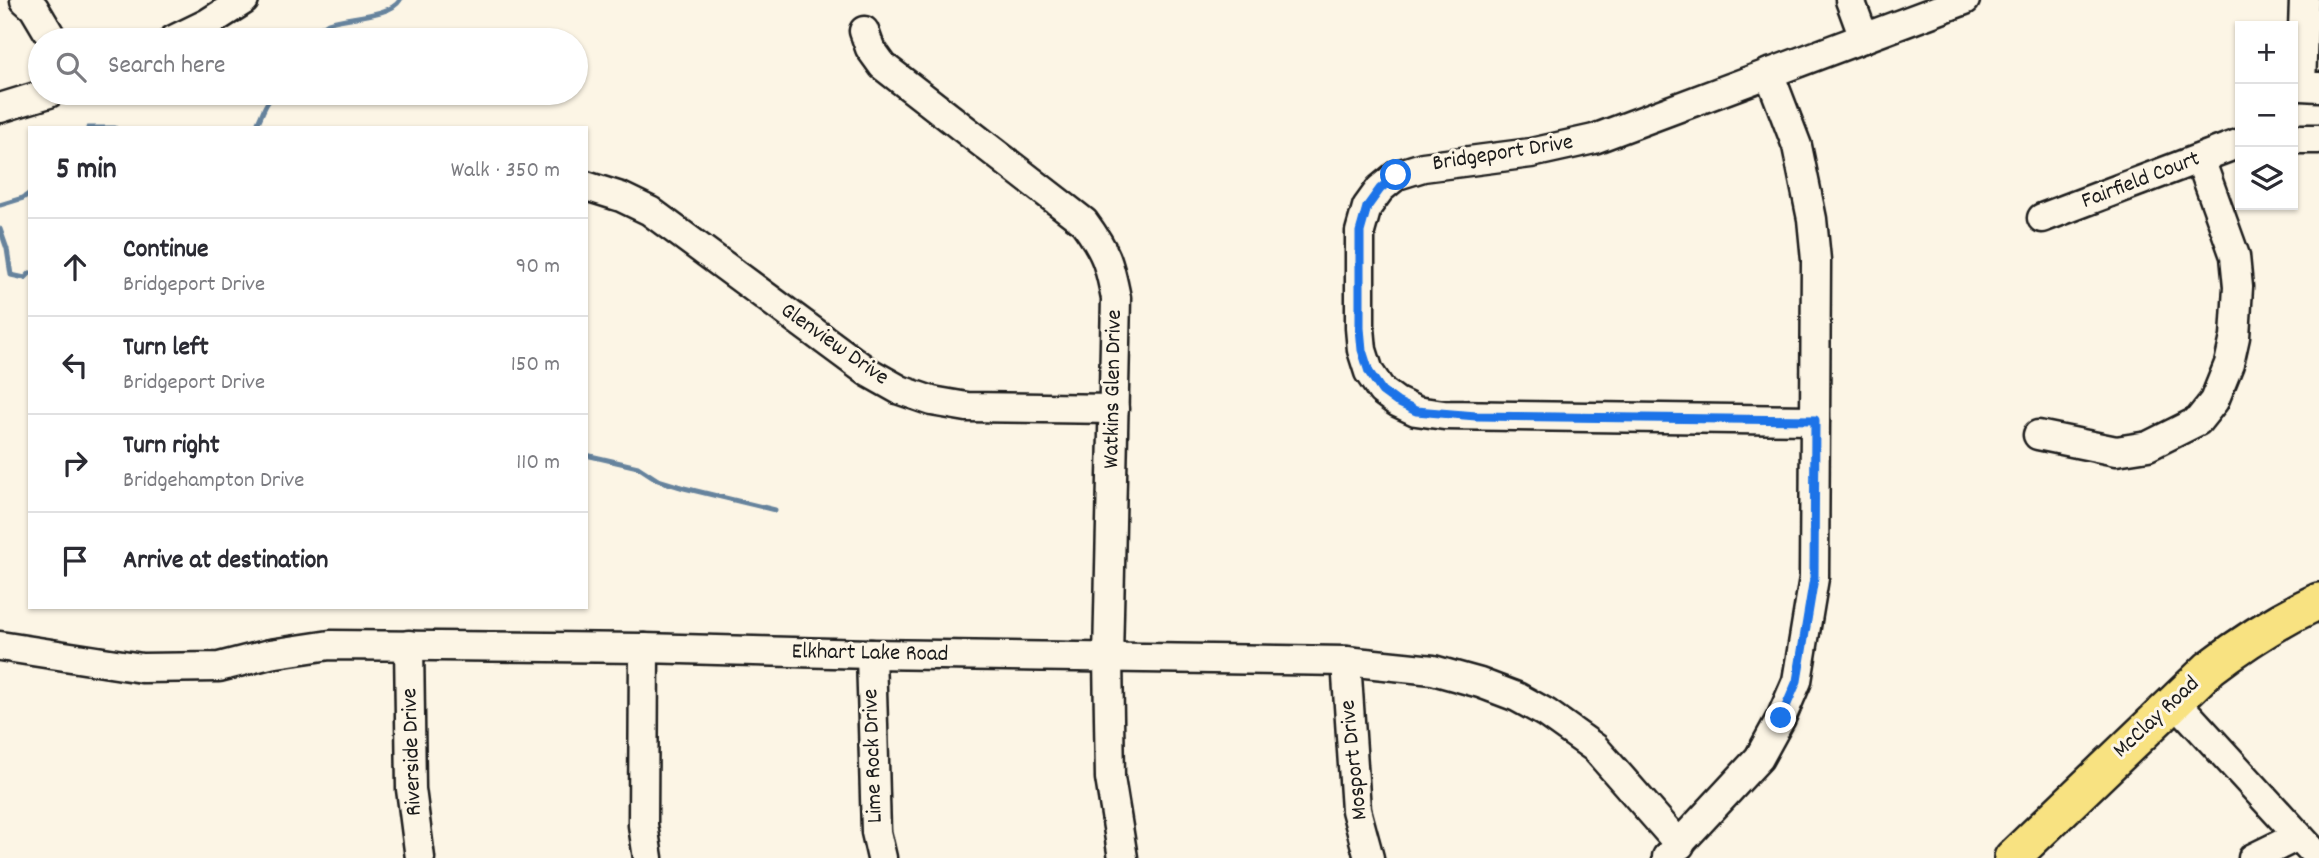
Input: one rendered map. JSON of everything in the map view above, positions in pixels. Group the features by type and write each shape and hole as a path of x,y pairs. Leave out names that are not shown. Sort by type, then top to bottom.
{"main road":[{"name":"McClay Road","path":"2012,858 2210,668 2242,643 2319,600"}],"street":[{"path":"25,0 34,8 46,28"},
{"path":"198,28 244,0"},
{"path":"1850,0 1864,38"},
{"name":"Bridgeport Drive","path":"1815,420 1476,416 1416,411 1397,402 1382,391 1369,372 1362,350 1360,232 1367,207 1380,189 1396,175 1423,167 1531,153 1594,139 1965,0"},
{"path":"2304,0 2301,86 2319,87"},
{"name":"Watkins Glen Drive","path":"864,31 870,48 883,66 1084,222 1102,246 1110,267 1115,298 1108,658 1110,778 1123,858"},
{"path":"1672,851 1759,758 1781,718 1797,681 1814,578 1816,260 1812,219 1797,146 1769,73"},
{"path":"0,108 28,99"},
{"path":"2298,139 2319,139"},
{"name":"Fairfield Court","path":"2042,218 2235,145"},
{"path":"2038,435 2116,451 2148,446 2198,421 2214,401 2229,364 2235,337 2238,287 2235,256 2200,159"},
{"name":"Glenview Drive","path":"588,187 621,197 650,211 868,372 900,390 932,401 967,407 1114,409"},
{"name":"Elkhart Lake Road","path":"0,646 142,668 219,667 270,654 330,645 409,645 1346,661 1433,670 1517,697 1546,713 1595,748 1672,851"},
{"name":"Riverside Drive","path":"409,645 411,789 420,858"},
{"path":"644,648 643,825 648,858"},
{"name":"Lime Rock Drive","path":"871,654 876,832 881,858"},
{"name":"Mosport Drive","path":"1346,661 1356,810 1369,858"},
{"path":"2173,702 2319,858"},
{"path":"2253,858 2298,836"}],"waterway":[{"path":"322,28 328,23 387,10 400,0"},
{"path":"256,126 266,105"},
{"path":"0,205 28,194"},
{"path":"0,229 7,249 11,275 25,278 28,275"},
{"path":"588,455 638,467 658,480 684,488 775,510"}],"route":[{"path":"1396,175 1380,189 1367,207 1360,232 1360,328 1362,350 1369,372 1382,391 1397,402 1416,411 1444,415 1815,420 1814,578 1797,681 1781,718"}]}
